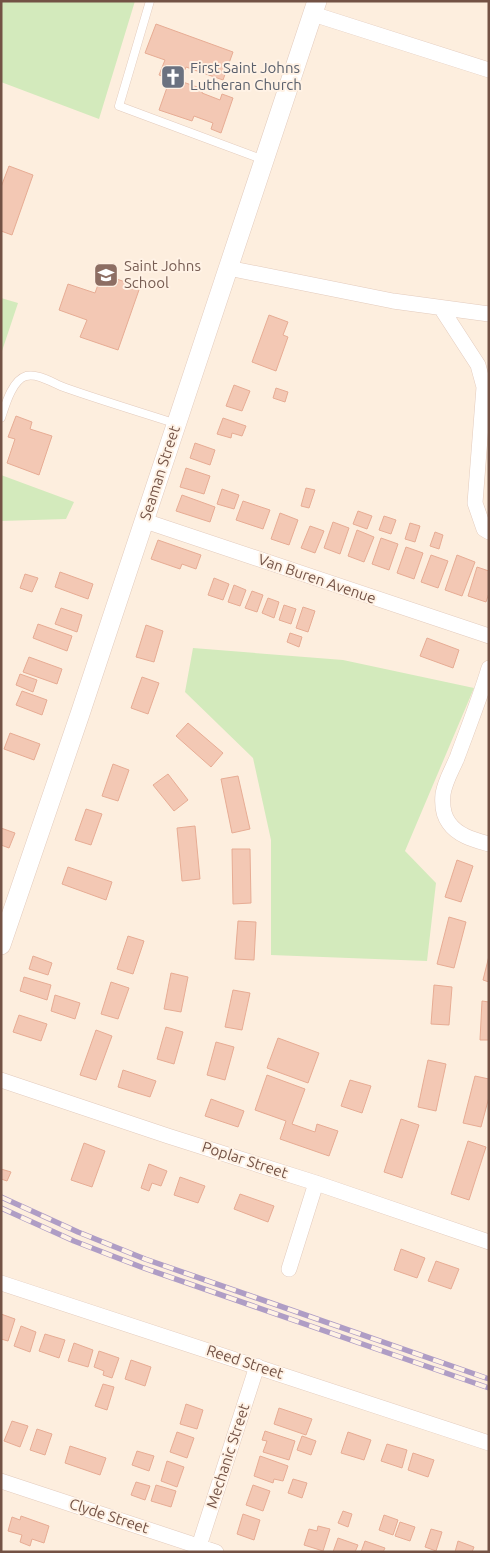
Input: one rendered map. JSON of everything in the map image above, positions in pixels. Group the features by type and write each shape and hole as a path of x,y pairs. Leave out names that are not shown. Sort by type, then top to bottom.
{"street":[{"name":"Seaman Street","path":"1,945 145,521 315,7"},
{"path":"315,7 489,70"},
{"path":"228,268 393,301 489,314"},
{"path":"441,308 478,365 484,387 475,503 484,529 489,532"},
{"name":"Van Buren Avenue","path":"145,521 489,636"},
{"path":"489,668 446,782 442,804 449,824 463,835 489,844"},
{"name":"Poplar Street","path":"1,1080 489,1242"},
{"path":"289,1269 316,1183"},
{"name":"Reed Street","path":"1,1282 489,1443"},
{"name":"Mechanic Street","path":"199,1546 257,1366"},
{"name":"Clyde Street","path":"1,1480 216,1552"}],"lane":[{"path":"150,1 119,106 264,160"},
{"path":"1,418 6,400 18,381 25,376 33,376 177,424"}],"green space":[{"path":"1,1 135,1 99,119 1,82"},
{"path":"1,298 18,303 1,354"},
{"path":"1,475 74,502 66,519 1,521"},
{"path":"193,648 343,660 474,688 405,851 436,883 427,961 271,955 271,840 253,758 185,692"}],"building":[{"name":"First Saint Johns Lutheran Church","path":"156,24 233,52 223,80 186,67 180,81 203,89 202,93 220,100 222,94 233,98 221,133 211,129 213,123 194,116 192,121 159,110 170,79 159,75 165,60 145,53"},
{"path":"9,166 33,175 12,235 1,231 1,187"},
{"path":"102,274 140,287 118,350 80,337 87,320 59,310 68,284 95,293"},
{"path":"269,315 288,322 283,335 288,337 276,371 252,362"},
{"path":"234,385 250,391 242,411 226,406"},
{"path":"276,388 288,392 285,402 273,398"},
{"path":"16,416 32,422 30,429 52,436 39,475 7,463 15,439 8,437"},
{"path":"223,418 246,426 242,436 232,433 231,438 217,434"},
{"path":"195,443 215,450 210,465 190,458"},
{"path":"186,468 210,476 204,494 180,487"},
{"path":"306,488 315,490 309,508 301,506"},
{"path":"222,489 239,495 234,509 217,504"},
{"path":"182,495 215,507 210,522 176,511"},
{"path":"243,501 270,510 263,529 236,520"},
{"path":"358,511 372,516 367,529 353,524"},
{"path":"280,513 298,520 289,545 271,539"},
{"path":"384,516 396,520 391,534 379,530"},
{"path":"333,522 349,528 340,554 324,548"},
{"path":"410,523 420,526 415,542 405,539"},
{"path":"310,526 324,531 315,553 301,548"},
{"path":"357,530 374,537 364,562 348,556"},
{"path":"435,532 443,535 439,549 430,546"},
{"path":"381,538 398,544 389,570 372,564"},
{"path":"158,540 201,555 196,569 182,564 180,569 151,559"},
{"path":"406,547 423,553 414,579 397,573"},
{"path":"431,555 448,561 438,588 421,582"},
{"path":"457,555 475,562 462,596 445,590"},
{"path":"477,567 489,571 489,593 486,602 468,596"},
{"path":"60,572 93,584 88,599 55,587"},
{"path":"25,574 38,578 32,592 20,588"},
{"path":"214,578 229,584 223,600 208,595"},
{"path":"234,585 246,590 240,606 228,602"},
{"path":"252,591 263,595 257,612 245,608"},
{"path":"268,598 279,602 274,618 262,613"},
{"path":"284,605 296,609 291,624 279,620"},
{"path":"303,607 315,611 308,632 296,628"},
{"path":"61,608 82,615 77,632 55,624"},
{"path":"38,624 72,636 67,651 33,638"},
{"path":"146,625 163,631 154,662 136,657"},
{"path":"290,633 302,637 299,647 287,642"},
{"path":"427,638 459,650 453,668 420,656"},
{"path":"29,657 62,669 57,684 23,672"},
{"path":"20,674 37,680 33,692 16,685"},
{"path":"142,677 159,683 148,714 131,708"},
{"path":"22,691 47,700 42,715 16,705"},
{"path":"188,723 223,753 211,767 176,736"},
{"path":"10,733 40,744 34,760 4,749"},
{"path":"113,764 129,770 118,801 102,796"},
{"path":"168,774 188,800 174,811 153,785"},
{"path":"238,776 250,829 232,833 221,779"},
{"path":"86,809 102,814 91,845 75,840"},
{"path":"195,826 200,879 182,881 177,828"},
{"path":"1,828 15,833 9,848 1,845"},
{"path":"232,849 250,849 251,903 233,904"},
{"path":"457,860 473,866 461,902 445,897"},
{"path":"68,867 112,882 106,900 62,884"},
{"path":"449,917 466,922 454,968 437,964"},
{"path":"238,921 256,922 254,960 235,959"},
{"path":"128,936 144,941 133,974 117,969"},
{"path":"33,956 52,963 48,975 29,969"},
{"path":"489,956 489,982 483,980"},
{"path":"171,973 188,977 181,1012 164,1009"},
{"path":"24,977 51,985 47,1000 20,991"},
{"path":"111,982 129,988 118,1019 101,1014"},
{"path":"434,985 452,987 449,1025 431,1024"},
{"path":"233,990 250,993 242,1030 225,1027"},
{"path":"55,995 80,1003 75,1019 51,1011"},
{"path":"482,1001 489,1002 489,1040 480,1040"},
{"path":"19,1015 47,1024 41,1041 13,1032"},
{"path":"166,1027 183,1032 174,1064 157,1059"},
{"path":"96,1030 112,1036 96,1080 80,1075"},
{"path":"278,1038 319,1053 308,1083 267,1068"},
{"path":"216,1042 234,1047 225,1080 207,1075"},
{"path":"428,1060 446,1064 436,1111 418,1107"},
{"path":"123,1070 156,1081 150,1097 118,1087"},
{"path":"267,1075 305,1089 292,1124 315,1132 317,1124 338,1131 329,1156 280,1139 286,1121 255,1110"},
{"path":"475,1076 489,1079 489,1097 481,1127 463,1123"},
{"path":"350,1080 371,1086 362,1113 341,1106"},
{"path":"211,1099 244,1111 238,1127 205,1116"},
{"path":"401,1119 419,1125 402,1178 384,1172"},
{"path":"468,1141 486,1147 469,1200 451,1194"},
{"path":"84,1143 105,1151 92,1187 71,1180"},
{"path":"149,1164 167,1171 161,1186 152,1183 149,1191 141,1188"},
{"path":"1,1169 11,1172 7,1181 1,1179"},
{"path":"180,1177 205,1186 198,1203 174,1195"},
{"path":"240,1194 274,1206 268,1222 234,1209"},
{"path":"401,1249 425,1258 417,1278 394,1270"},
{"path":"436,1261 459,1269 451,1289 428,1281"},
{"path":"1,1314 15,1319 8,1341 1,1339"},
{"path":"21,1326 36,1332 30,1352 14,1346"},
{"path":"45,1334 65,1340 59,1358 39,1351"},
{"path":"74,1343 93,1350 88,1367 68,1361"},
{"path":"99,1351 119,1358 112,1378 103,1375 104,1371 94,1367"},
{"path":"131,1360 151,1367 145,1386 125,1379"},
{"path":"103,1384 114,1387 107,1410 95,1406"},
{"path":"186,1404 203,1410 197,1429 180,1424"},
{"path":"279,1408 312,1419 306,1435 274,1424"},
{"path":"12,1421 28,1426 20,1447 4,1441"},
{"path":"37,1429 52,1434 45,1455 30,1450"},
{"path":"265,1431 295,1441 289,1460 263,1452 267,1441 262,1440"},
{"path":"177,1432 194,1438 187,1458 170,1452"},
{"path":"348,1432 371,1440 364,1460 341,1453"},
{"path":"302,1436 316,1441 311,1455 297,1450"},
{"path":"387,1444 407,1450 402,1468 381,1461"},
{"path":"70,1446 106,1458 100,1475 65,1463"},
{"path":"137,1451 154,1456 149,1471 132,1465"},
{"path":"413,1453 434,1460 428,1477 408,1470"},
{"path":"260,1456 288,1466 283,1481 274,1479 273,1483 254,1476"},
{"path":"167,1461 184,1467 177,1487 161,1481"},
{"path":"293,1479 307,1483 302,1498 288,1493"},
{"path":"136,1482 150,1486 145,1500 131,1495"},
{"path":"156,1485 176,1491 171,1507 151,1501"},
{"path":"253,1485 270,1491 263,1511 246,1505"},
{"path":"343,1511 352,1514 348,1527 338,1523"},
{"path":"243,1514 260,1520 254,1540 237,1534"},
{"path":"384,1515 398,1520 393,1535 379,1530"},
{"path":"21,1516 49,1526 44,1543 32,1539 30,1546 20,1542 22,1535 8,1531 12,1517 20,1520"},
{"path":"400,1522 415,1527 410,1541 395,1536"},
{"path":"318,1526 330,1529 323,1551 304,1545 309,1529 317,1531"},
{"path":"431,1529 442,1532 436,1551 425,1547"},
{"path":"338,1538 358,1545 355,1552 333,1552"},
{"path":"365,1541 385,1548 383,1552 361,1552"},
{"path":"458,1541 474,1547 472,1552 455,1552"}],"railway":[{"path":"1,1197 78,1232 145,1259 489,1379"},
{"path":"1,1208 74,1241 141,1267 489,1388"}],"place":[{"name":"First Saint Johns Lutheran Church","path":"173,77"},
{"name":"Saint Johns School","path":"106,275"}]}
